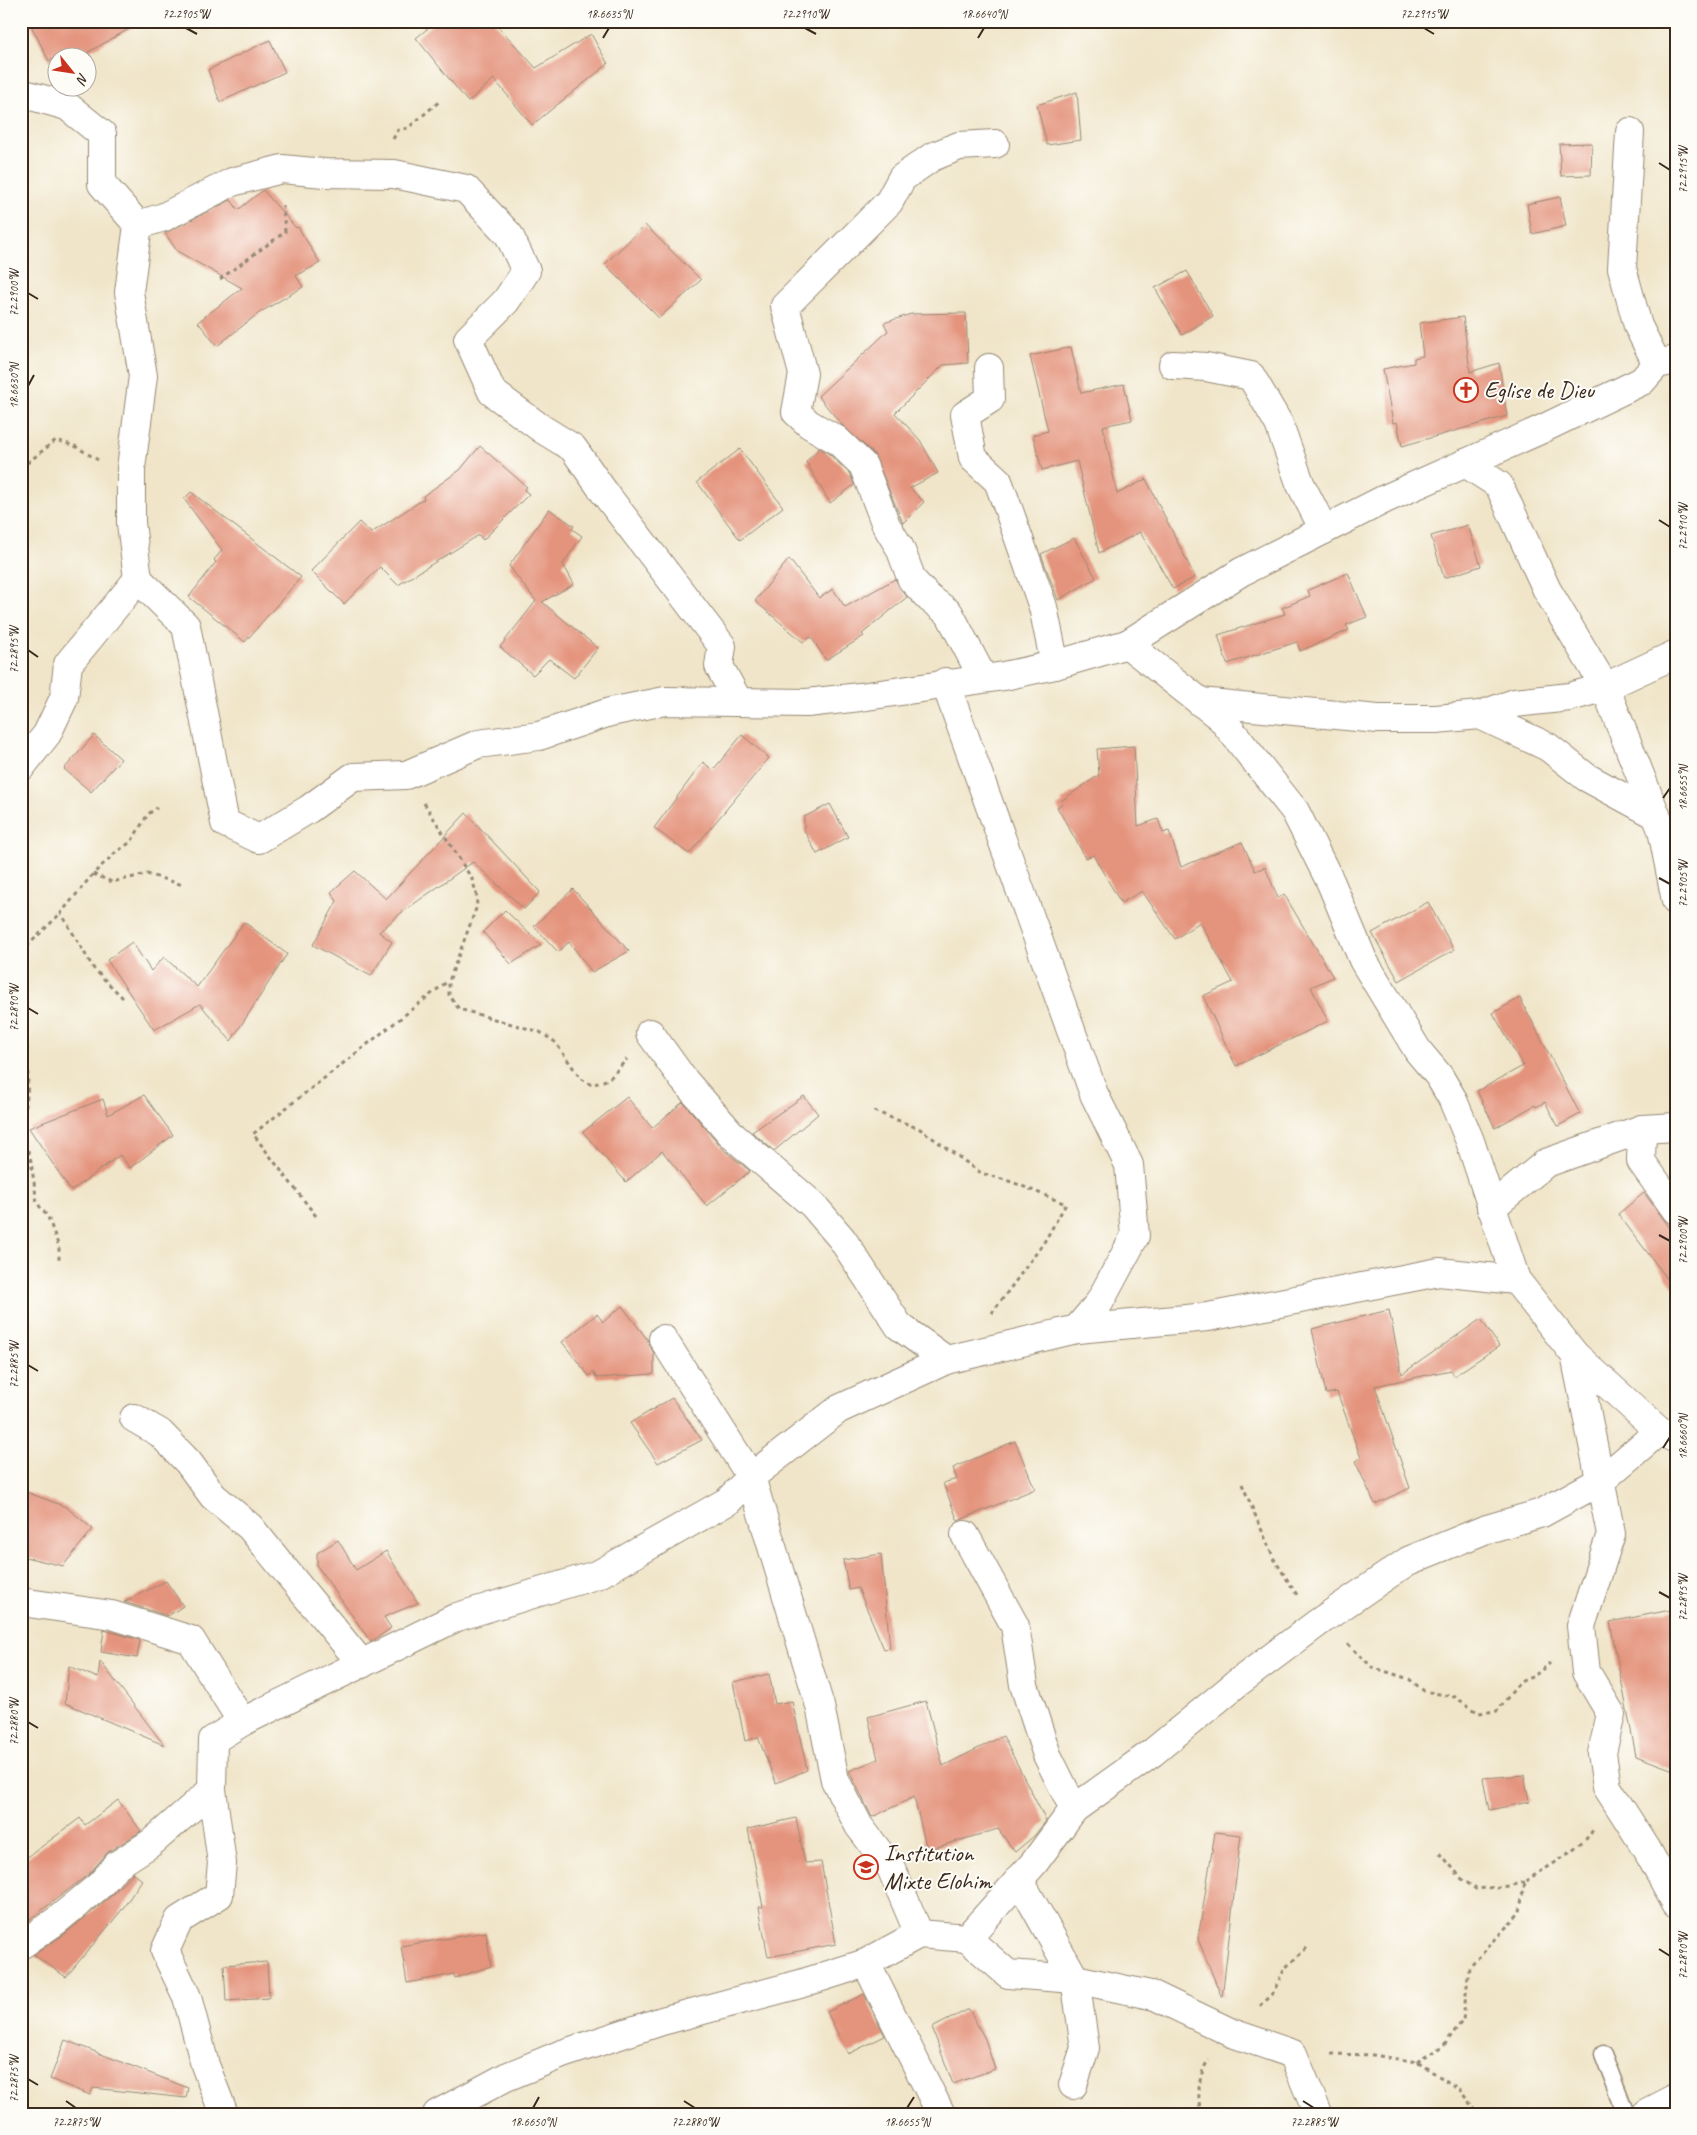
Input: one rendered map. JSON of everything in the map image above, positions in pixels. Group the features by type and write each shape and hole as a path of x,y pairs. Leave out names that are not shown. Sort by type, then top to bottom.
{"street":[{"path":"21,93 67,106 102,134 102,184 138,225 129,292 143,376 131,468 131,523 138,579 186,626 225,824 259,839 310,809 353,777 406,775 478,744 539,736 610,712 665,701 807,702 860,697 1055,665 1126,644 1241,572 1385,499 1642,381 1666,362 1638,326 1622,268 1630,132"},
{"path":"983,678 948,614 912,580 900,548 886,525 863,465 837,440 809,424 796,412 804,374 786,306 889,202 902,178 932,157 958,146 995,144"},
{"path":"138,225 164,217 232,182 282,169 324,173 394,174 466,189 509,235 526,271 506,301 468,339 492,392 542,429 573,448 604,492 722,646 719,666 738,701"},
{"path":"1173,365 1206,367 1251,376 1279,424 1300,483 1324,530"},
{"path":"989,368 990,399 965,415 973,458 998,481 1043,607 1055,665"},
{"path":"1466,463 1499,485 1547,590 1605,688 1662,830 1676,901"},
{"path":"21,767 47,734 64,698 68,664 138,579"},
{"path":"966,1938 1019,1879 1074,1809 1152,1754 1213,1702 1319,1622 1408,1561 1484,1530 1542,1513 1602,1480 1667,1435 1576,1356 1516,1280 1470,1141 1452,1098 1439,1076 1418,1051 1362,960 1331,883 1295,811 1221,718 1126,644"},
{"path":"1200,702 1378,718 1436,719 1480,715 1515,703 1570,697 1605,688 1676,654"},
{"path":"946,682 1094,1094 1129,1165 1135,1236 1099,1303 1077,1329"},
{"path":"1480,715 1548,747 1586,777 1656,815"},
{"path":"650,1033 683,1079 733,1136 813,1205 842,1239 899,1326 946,1360"},
{"path":"1491,1208 1546,1163 1642,1129 1676,1127"},
{"path":"1642,1129 1641,1161 1676,1210"},
{"path":"224,2114 205,2065 187,1997 165,1951 179,1920 219,1894 222,1863 212,1790 213,1740 242,1722 457,1617 599,1574 728,1501 751,1478 839,1409 946,1360 1077,1329 1208,1317 1439,1272 1516,1280"},
{"path":"663,1339 751,1478 820,1706 835,1780 860,1826 891,1868 919,1934"},
{"path":"1576,1356 1602,1480 1611,1534 1581,1626 1586,1672 1611,1714 1602,1753 1607,1787 1646,1848 1676,1903"},
{"path":"134,1418 160,1433 188,1462 213,1496 250,1527 362,1664"},
{"path":"965,1535 1015,1626 1024,1685 1047,1755 1074,1809"},
{"path":"21,1602 112,1615 191,1640 242,1722"},
{"path":"21,1945 56,1921 100,1885 117,1865 151,1843 212,1790"},
{"path":"1019,1879 1075,1979 1085,2048 1073,2085"},
{"path":"437,2114 506,2077 562,2054 662,2021 800,1984 866,1962 919,1934 966,1938 1008,1974 1075,1979 1155,1996 1232,2033 1293,2054 1318,2114"},
{"path":"866,1962 941,2114"},
{"path":"1645,2114 1676,2098"}],"lane":[{"path":"1603,2054 1626,2114"}],"path":[{"path":"394,174 390,144 398,130 408,128 441,100"},
{"path":"220,279 285,232 282,169"},
{"path":"21,468 56,440 75,446 90,457 107,464 131,468"},
{"path":"406,775 472,879 476,892 477,906 449,981 449,995 459,1009 540,1032 555,1042 581,1079 592,1085 609,1079 650,1033"},
{"path":"21,952 61,913 93,874 116,852 131,842 148,814 157,808"},
{"path":"93,874 112,882 148,874 183,885"},
{"path":"61,913 94,969 123,998"},
{"path":"316,1216 254,1134 449,981"},
{"path":"21,1008 29,1085 26,1114 21,1122"},
{"path":"874,1111 920,1130 981,1173 1012,1182 1066,1204 1043,1244 987,1320"},
{"path":"21,1136 30,1155 38,1203 48,1217 59,1247 59,1260"},
{"path":"1242,1484 1274,1559 1296,1594 1319,1622 1334,1626 1352,1649 1372,1668 1409,1679 1424,1691 1455,1697 1479,1714 1497,1712 1520,1682 1534,1676 1562,1652 1581,1626"},
{"path":"1440,1853 1462,1879 1476,1889 1509,1886 1524,1882 1573,1850 1592,1834 1607,1787"},
{"path":"1417,2062 1444,2045 1464,2020 1469,1968 1520,1912 1524,1882"},
{"path":"1293,2054 1372,2055 1417,2062 1460,2089 1478,2114"}],"building":[{"path":"29,21 143,21 96,48 48,48 48,59"},
{"path":"437,21 493,21 536,68 591,34 608,64 532,125 494,79 468,102 416,38"},
{"path":"270,40 285,72 220,102 208,70"},
{"path":"1077,92 1081,140 1047,145 1037,105"},
{"path":"1592,143 1591,175 1561,176 1559,144"},
{"path":"263,190 296,228 298,227 320,263 296,276 303,287 259,313 217,346 198,322 242,288 177,251 165,233 231,200 238,210"},
{"path":"1560,197 1566,226 1532,234 1527,204"},
{"path":"645,225 701,280 659,318 605,264"},
{"path":"1187,271 1213,316 1182,335 1155,288"},
{"path":"966,313 968,363 943,365 895,413 920,440 938,473 910,488 924,502 903,523 874,454 842,425 818,396 888,331 884,323 911,314"},
{"path":"1463,317 1470,372 1499,363 1507,416 1402,446 1397,422 1393,423 1383,369 1414,363 1414,358 1423,356 1419,323"},
{"path":"1071,347 1081,393 1124,384 1132,420 1103,426 1117,494 1146,479 1195,577 1173,589 1140,532 1099,553 1077,461 1042,470 1033,435 1048,431 1030,356"},
{"path":"480,446 527,487 524,490 529,494 483,540 479,535 398,585 380,567 344,604 311,571 359,522 371,533 424,499 423,496 460,470"},
{"path":"819,448 828,453 850,474 854,485 830,503 806,462"},
{"path":"740,449 783,507 740,540 697,482"},
{"path":"191,492 301,577 245,642 189,597 216,562 214,560 222,550 184,499"},
{"path":"549,509 574,526 572,529 582,536 563,564 574,584 542,602 598,648 574,678 549,659 533,675 500,647 536,601 509,566"},
{"path":"1468,525 1481,566 1444,578 1431,536"},
{"path":"1074,538 1096,578 1058,600 1041,554"},
{"path":"789,559 819,598 833,589 845,607 895,579 907,597 862,634 864,636 826,660 811,637 803,642 755,601"},
{"path":"1348,573 1367,617 1346,625 1349,630 1300,651 1297,642 1227,664 1218,635 1285,614 1282,608 1310,596 1308,590"},
{"path":"94,735 121,759 91,792 64,769"},
{"path":"742,735 769,758 689,854 654,828 703,762 713,770"},
{"path":"1134,746 1138,826 1158,819 1163,833 1169,831 1181,867 1242,842 1255,871 1265,867 1278,898 1284,894 1333,977 1311,987 1328,1021 1236,1066 1203,996 1233,982 1200,922 1175,939 1142,891 1121,903 1093,855 1086,858 1057,807 1063,803 1061,801 1099,775 1097,749"},
{"path":"830,804 848,837 817,854 804,830 804,817"},
{"path":"466,813 540,892 524,909 473,862 401,913 379,932 392,942 371,976 313,945 337,901 331,892 355,871 386,899"},
{"path":"573,889 629,951 592,972 569,942 558,952 534,926"},
{"path":"1428,902 1454,950 1399,981 1372,933"},
{"path":"505,910 541,945 511,964 483,932"},
{"path":"244,922 287,954 231,1041 200,1004 154,1030 107,960 132,942 151,971 164,957 197,987"},
{"path":"1520,998 1580,1114 1558,1126 1545,1102 1536,1107 1535,1105 1495,1128 1477,1091 1523,1066 1493,1013"},
{"path":"144,1095 173,1135 130,1168 120,1155 71,1191 29,1128 103,1099 108,1115"},
{"path":"804,1096 818,1114 774,1151 752,1132"},
{"path":"627,1097 652,1128 683,1102 725,1151 750,1171 707,1206 662,1151 626,1182 583,1132"},
{"path":"1644,1193 1676,1236 1676,1290 1618,1214"},
{"path":"622,1306 647,1339 654,1354 654,1374 597,1378 593,1372 589,1376 562,1342 597,1314 603,1322"},
{"path":"1389,1310 1402,1374 1481,1319 1499,1346 1454,1376 1451,1370 1375,1386 1410,1488 1375,1504 1355,1461 1361,1458 1337,1392 1326,1394 1312,1329"},
{"path":"672,1398 702,1440 658,1463 630,1423"},
{"path":"1015,1441 1035,1489 958,1521 943,1483 957,1479 953,1468"},
{"path":"21,1490 66,1507 93,1529 63,1566 21,1556"},
{"path":"338,1540 356,1570 386,1551 418,1603 384,1617 391,1628 371,1642 317,1566 317,1553"},
{"path":"881,1554 890,1648 884,1649 858,1588 849,1590 843,1560"},
{"path":"166,1581 183,1606 168,1616 124,1602"},
{"path":"1676,1609 1676,1771 1636,1756 1610,1622"},
{"path":"104,1630 140,1640 137,1658 101,1652"},
{"path":"100,1661 164,1745 65,1703 69,1666 98,1678"},
{"path":"769,1674 775,1704 792,1701 807,1770 776,1783 758,1737 745,1741 733,1682"},
{"path":"926,1701 943,1766 1003,1736 1046,1821 1034,1836 1015,1852 998,1829 927,1850 914,1797 872,1817 849,1771 878,1759 868,1717"},
{"path":"1524,1775 1529,1802 1489,1810 1483,1778"},
{"path":"118,1800 141,1831 108,1852 89,1874 21,1926 21,1862 80,1818 85,1825"},
{"path":"796,1818 805,1863 821,1862 836,1944 768,1957 759,1907 763,1907 748,1829"},
{"path":"1215,1832 1241,1835 1222,1998 1198,1939"},
{"path":"133,1873 142,1880 121,1911 66,1977 34,1955 66,1933 110,1897"},
{"path":"486,1932 491,1966 455,1978 454,1974 407,1983 401,1946"},
{"path":"267,1962 269,1998 226,2001 224,1965"},
{"path":"864,1994 885,2036 848,2054 827,2012"},
{"path":"969,2009 985,2039 995,2069 953,2084 932,2028"},
{"path":"65,2040 188,2088 186,2098 93,2088 90,2095 50,2079"}],"place":[{"name":"Eglise de Dieu","path":"1466,390"},
{"name":"Institution Mixte Elohim","path":"866,1867"}]}
